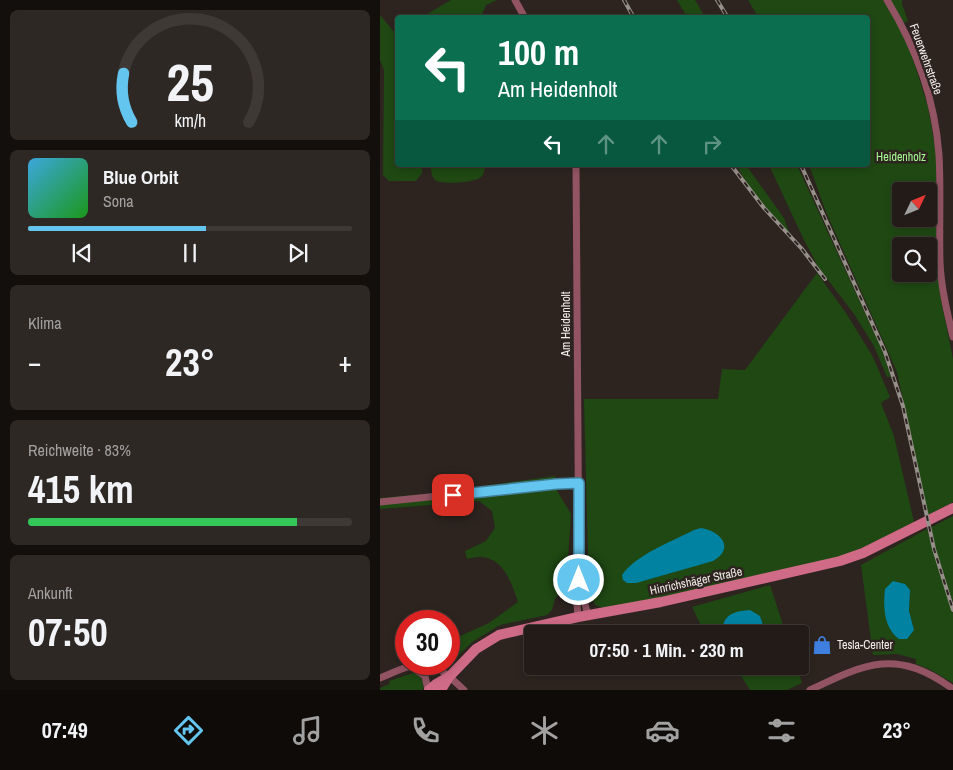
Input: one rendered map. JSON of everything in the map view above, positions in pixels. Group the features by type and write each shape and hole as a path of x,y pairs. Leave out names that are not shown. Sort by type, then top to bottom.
{"main road":[{"name":"Hinrichshäger Straße","path":"441,690 449,677 476,649 499,635 583,616 662,602 840,561 863,553 953,508"},
{"name":"Hinrichshäger Straße","path":"429,690 449,677"}],"street":[{"path":"514,0 523,15"},
{"name":"Feuerwehrstraße","path":"887,0 901,23 915,55 931,106 939,154 940,263 946,306 953,337"},
{"name":"Am Heidenholt","path":"576,167 579,580 583,616"},
{"path":"380,502 579,483"},
{"path":"810,690 861,667 885,663 905,665 925,671 953,690"},
{"path":"380,678 395,673"},
{"path":"424,675 429,690"},
{"path":"446,675 464,690"}],"green space":[{"path":"451,0 497,0 486,5 482,15 425,15"},
{"path":"677,0 695,0 704,15 686,15"},
{"name":"Heidenholz","path":"748,0 883,0 898,24 912,56 928,107 936,153 936,182 892,182 892,228 936,228 936,237 892,237 892,282 937,282 937,269 953,359 953,502 928,515 897,372 826,212 810,167 870,167 870,15 757,15"},
{"path":"890,0 902,0 908,21 904,23"},
{"path":"380,15 395,33 395,167 422,167 422,173 416,181 389,181 383,175 384,70 380,60"},
{"path":"431,167 485,167 482,176 467,182 439,182 432,175"},
{"path":"738,167 747,167 784,218 790,234 754,193"},
{"path":"770,167 798,167 882,350 891,377 887,377 874,346 854,314 819,268"},
{"path":"817,273 846,313 873,357 890,397 881,403 894,436 914,522 837,559 606,609 595,605 589,593 584,399 718,399 722,369 745,370"},
{"path":"555,476 556,489 571,514 566,584 555,599 552,610 547,615 500,625 472,642 460,654 460,636 489,623 518,602 506,574 497,563 491,559 481,557 467,559 465,551 486,541 495,528 492,511 479,501 380,509 380,498 424,494"},
{"path":"953,516 953,602 930,528"},
{"path":"927,529 953,613 953,683 916,664 916,659 897,654 873,655 861,565","holes":["893,581 910,590 909,611 914,630"]},
{"path":"770,585 783,625 763,625 760,616 736,613 724,621 725,625 701,625 692,607"},
{"path":"407,675 416,675 422,679 423,690 380,690 380,688 390,684 389,681"},
{"path":"741,675 800,675 802,683 787,690 750,690"}],"water":[{"path":"701,528 714,533 723,541 724,551 713,561 636,583 627,583 623,580 622,575 628,568 645,555"},
{"path":"893,581 905,584 910,590 909,611 914,630 907,639 899,639 887,623 884,603 885,589"},
{"path":"750,610 760,616 763,625 723,625 729,615"}],"railway":[{"path":"624,0 632,15"},
{"path":"717,0 726,15"},
{"path":"733,167 764,208 802,249 825,279"},
{"path":"802,167 885,352 903,406 934,549 953,610"}],"place":[{"name":"Tesla-Center","path":"822,645"}],"route":[{"path":"453,495 579,483 579,580"}]}
